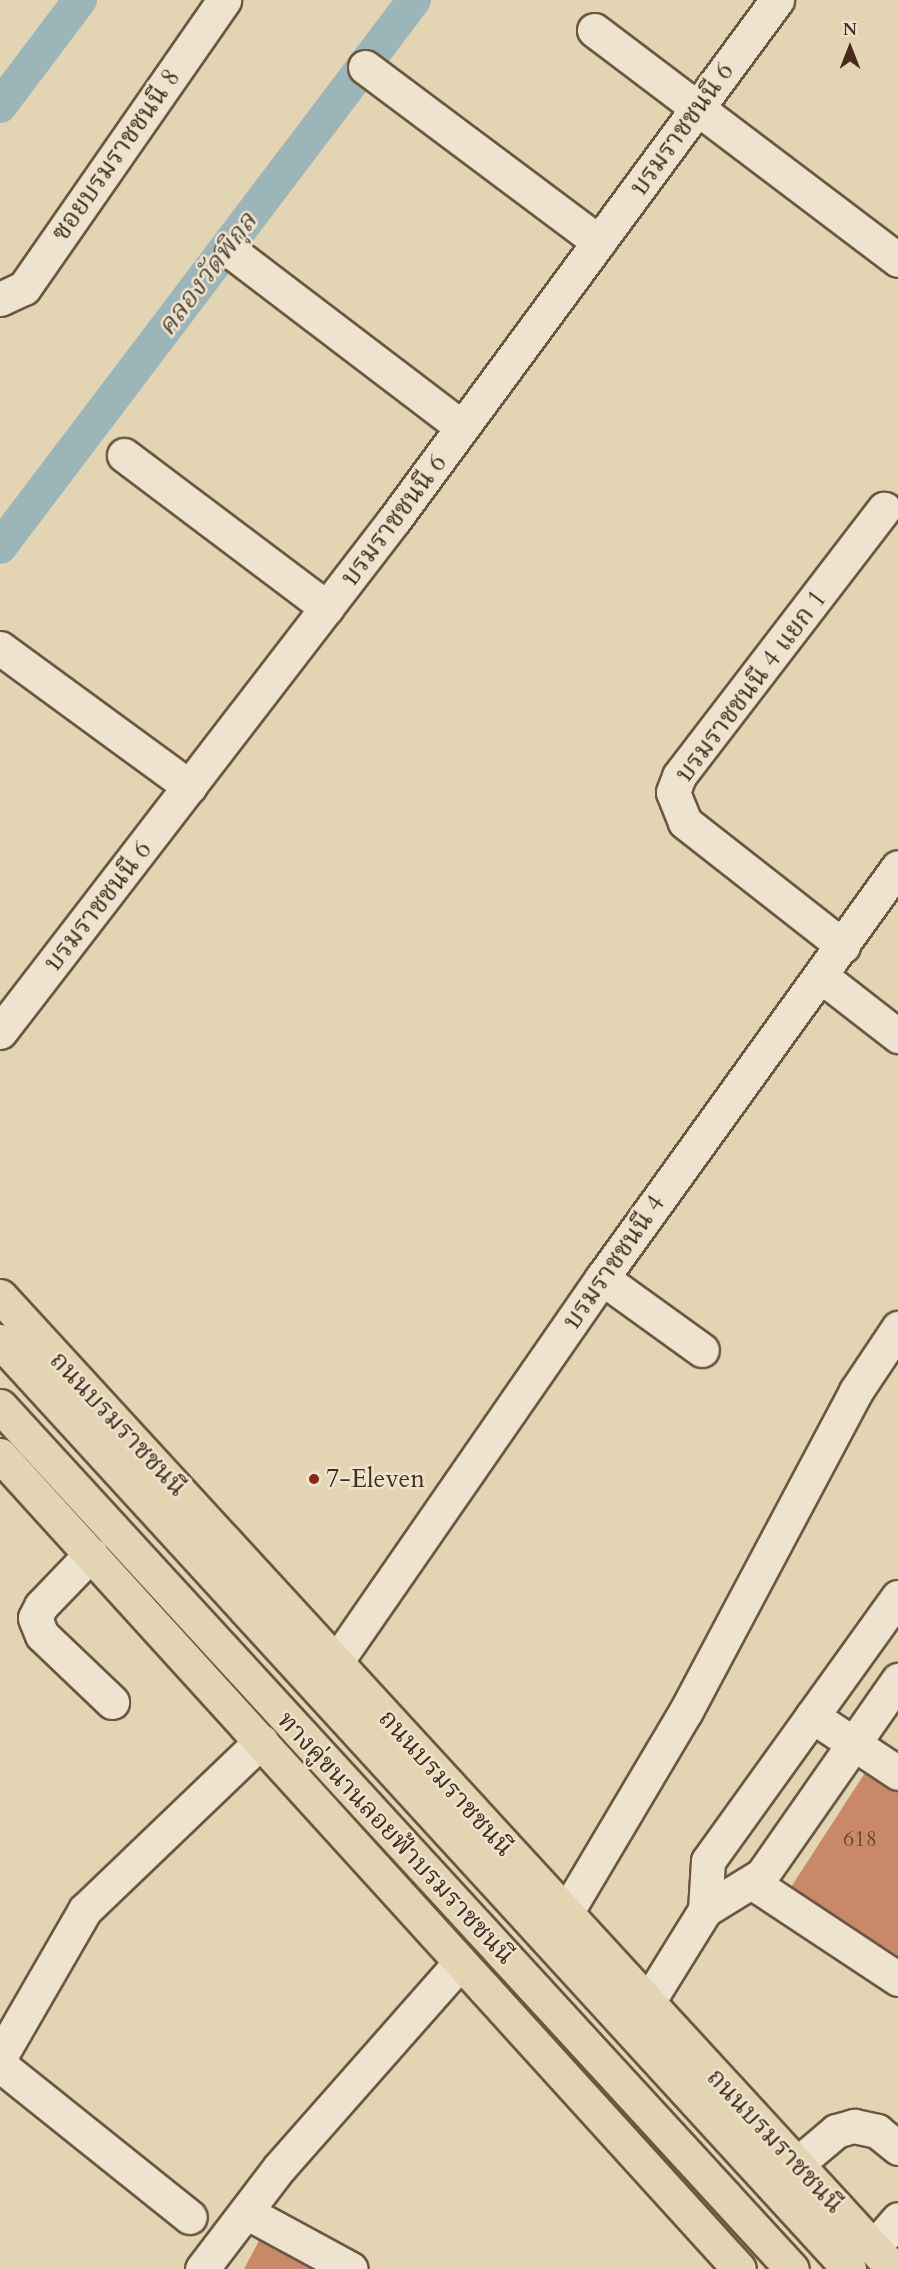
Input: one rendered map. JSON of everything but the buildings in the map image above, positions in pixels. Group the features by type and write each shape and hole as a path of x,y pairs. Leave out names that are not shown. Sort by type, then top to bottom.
{"main road":[{"name":"ถนนบรมราชชนนี","path":"0,1296 883,2258"},
{"name":"ทางคู่ขนานลอยฟ้าบรมราชชนนี","path":"0,1341 849,2269"},
{"name":"ทางคู่ขนานลอยฟ้าบรมราชชนนี","path":"0,1406 792,2269"},
{"path":"0,1457 91,1554 739,2269"}],"street":[{"name":"ซอยบรมราชชนนี 8","path":"0,299 24,288 224,0"},
{"name":"บรมราชชนนี 6","path":"0,1032 327,608 777,0"},
{"path":"594,30 898,260"},
{"path":"365,67 599,242"},
{"path":"232,252 462,427"},
{"path":"124,455 327,608"},
{"name":"บรมราชชนนี 4 แยก 1","path":"843,946 685,822 673,792 679,776 884,509"},
{"path":"0,648 190,787"},
{"name":"บรมราชชนนี 4","path":"336,1662 602,1278 898,867"},
{"path":"820,976 898,1036"},
{"path":"602,1278 702,1350"},
{"path":"566,1913 686,1712 856,1391 898,1328"},
{"path":"91,1554 35,1618 42,1635 112,1702"},
{"path":"648,2002 705,1910 708,1861 898,1597"},
{"path":"705,1910 753,1883 898,1680"},
{"path":"812,1716 852,1745 898,1773"},
{"path":"0,2057 64,1952 85,1910 261,1741"},
{"path":"753,1883 898,1979"},
{"path":"202,2269 279,2168 460,1963"},
{"path":"0,2065 190,2217"},
{"path":"797,2164 836,2131 854,2126 877,2131 898,2148"},
{"path":"246,2212 351,2269"},
{"path":"883,2258 898,2219"}],"waterway":[{"path":"0,106 80,0"},
{"name":"คลองวัดพิกุล","path":"0,547 414,0"}],"place":[{"name":"7-Eleven","path":"314,1479"}]}
